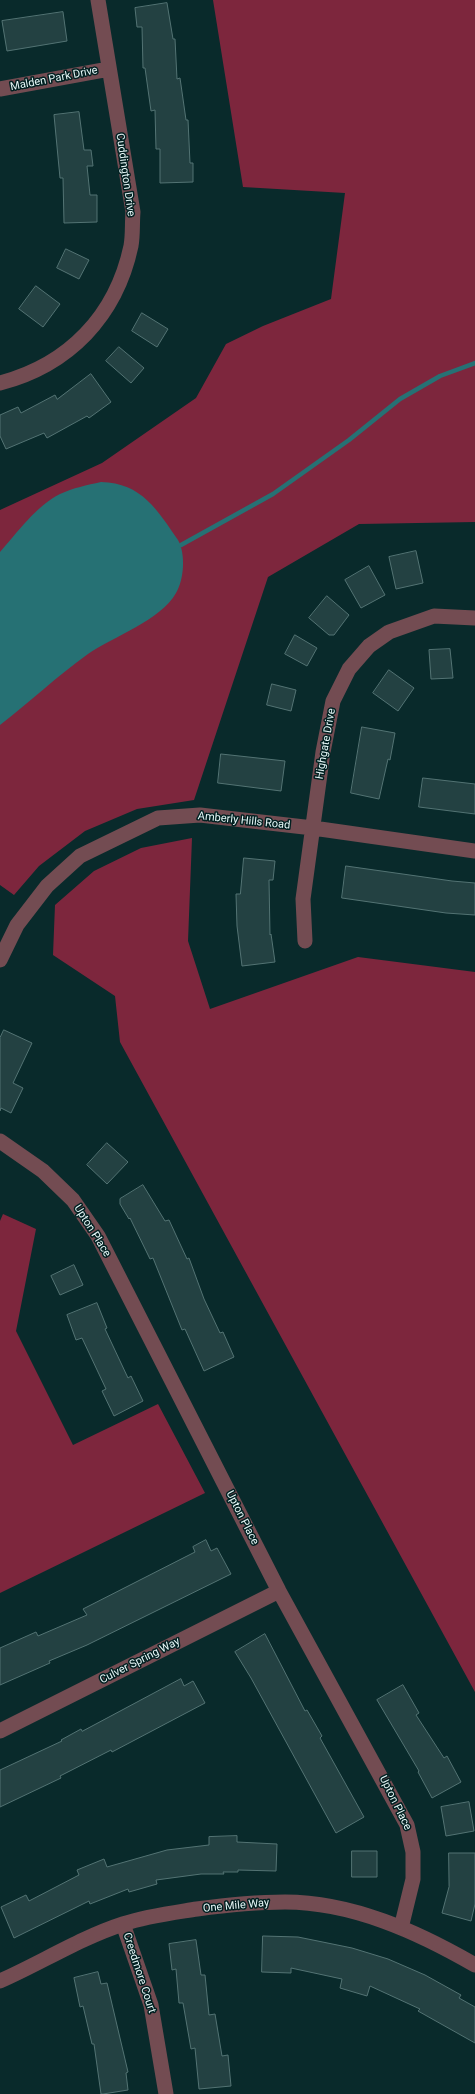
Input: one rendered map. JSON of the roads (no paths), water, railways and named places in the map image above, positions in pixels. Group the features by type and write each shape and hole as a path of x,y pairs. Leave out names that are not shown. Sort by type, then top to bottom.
{"street":[{"name":"Cuddington Drive","path":"0,383 29,373 79,343 102,316 114,294 124,270 131,244 133,212 108,69 98,0"},
{"name":"Malden Park Drive","path":"0,90 108,69"},
{"name":"Highgate Drive","path":"305,941 303,899 323,752 333,701 349,669 369,646 396,629 434,616 475,618"},
{"name":"Amberly Hills Road","path":"0,960 17,925 47,886 80,856 158,818 200,815 313,828 475,851"},
{"name":"Upton Place","path":"0,1141 43,1171 73,1200 98,1236 279,1591 407,1825 413,1852 413,1879 401,1928"},
{"name":"Culver Spring Way","path":"0,1731 279,1591"},
{"name":"One Mile Way","path":"0,1981 58,1952 123,1924 160,1915 222,1906 285,1902 322,1906 362,1915 401,1928 443,1946 475,1965"},
{"name":"Creedmore Court","path":"123,1924 151,2006 166,2094"}],"water":[{"path":"101,482 127,487 138,493 147,500 163,518 181,546 183,567 179,588 169,603 159,612 148,620 88,654 65,671 0,725 0,552 27,520 51,499 70,490"}],"waterway":[{"path":"181,545 273,494 349,440 400,399 440,376 475,363"}]}
